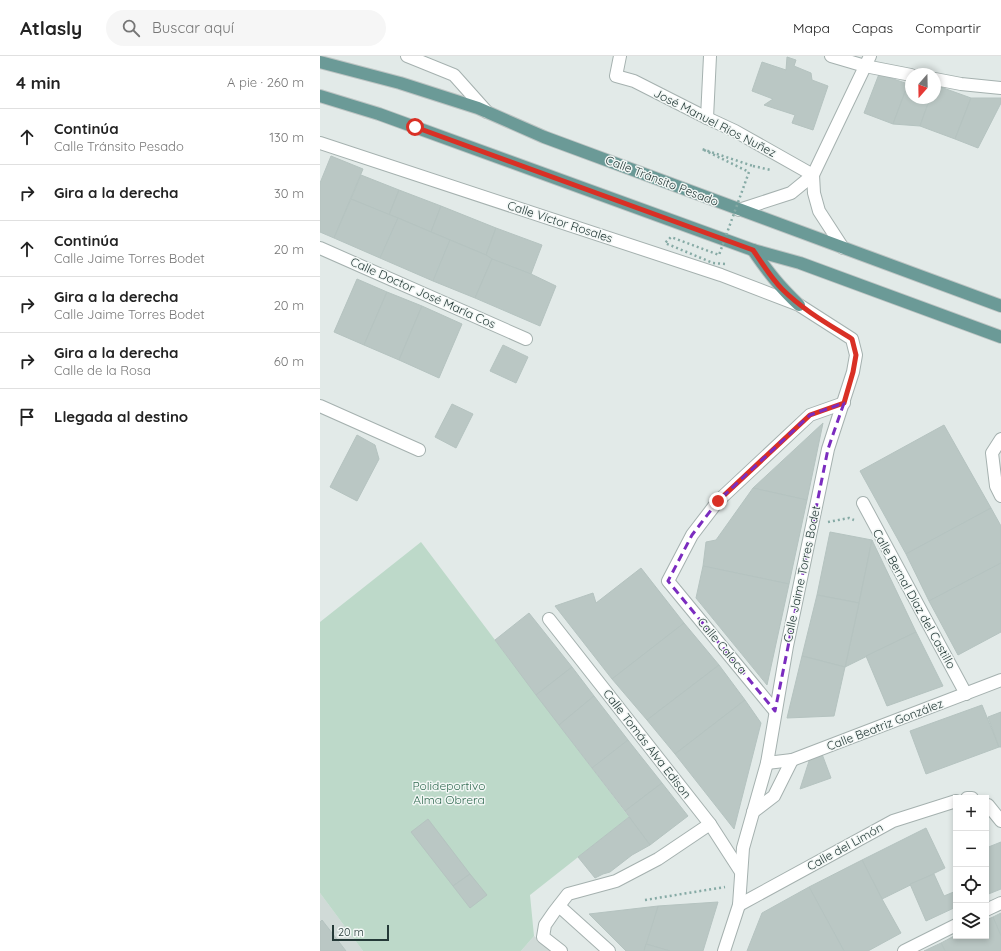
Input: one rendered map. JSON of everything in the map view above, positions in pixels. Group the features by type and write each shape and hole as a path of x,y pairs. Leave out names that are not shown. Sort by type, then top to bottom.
{"main road":[{"name":"Calle Tránsito Pesado","path":"320,62 400,83 487,112 544,137 1001,306"},
{"path":"320,96 379,114 753,250 800,263 1001,337"},
{"path":"753,250 771,277 799,305"}],"street":[{"path":"407,56 454,74 487,112"},
{"name":"José Manuel Rios Nuñez","path":"620,56 616,76 634,81 706,118 735,131 813,175"},
{"path":"706,118 710,56"},
{"path":"831,56 868,61 905,73"},
{"path":"739,210 791,193 813,175 868,61"},
{"path":"941,81 1001,88"},
{"name":"Calle Víctor Rosales","path":"320,143 721,275 799,305"},
{"path":"813,175 814,193 820,211 843,248"},
{"name":"Calle Doctor José María Cos","path":"320,248 526,339"},
{"name":"Calle Jaime Torres Bodet","path":"724,951 739,905 743,848 767,763 787,646 828,449 844,403 853,372 856,355 852,339 799,305"},
{"name":"Calle Caloca","path":"775,712 668,581 692,535 718,501 810,415 844,403"},
{"path":"320,406 419,450"},
{"path":"999,490 992,453 1001,439"},
{"name":"Calle Bernal Díaz del Castillo","path":"863,503 966,694"},
{"name":"Calle Tomás Alva Edison","path":"549,619 710,824 741,872"},
{"name":"Calle Beatriz González","path":"767,763 792,760 1001,680"},
{"path":"753,812 774,796 792,760"},
{"name":"Calle del Limón","path":"739,905 893,821 953,802"},
{"path":"989,804 1001,804"},
{"path":"989,806 1001,821"},
{"path":"561,951 543,936 545,925 568,894 616,880 658,859 710,824"},
{"path":"989,909 1001,903"},
{"path":"559,906 609,951"},
{"path":"904,951 953,926"}],"path":[{"path":"725,264 713,263 665,243 672,237 719,254 748,172 702,149 753,166"},
{"path":"827,522 849,518 875,527"},
{"path":"645,900 716,888 740,886"}],"highlighted area":[{"path":"844,403 828,449 775,711 668,581 692,535 718,501 810,415"}],"shaded area":[{"path":"320,893 363,951 320,951"},
{"path":"534,936 552,951 521,951"}],"green space":[{"name":"Polideportivo Alma Obrera","path":"421,542 629,817 530,895 534,936 521,951 363,951 320,893 320,622"}],"building":[{"path":"787,57 796,60 794,66 811,73 812,80 828,86 813,130 792,123 795,115 764,105 773,99 752,91 762,62 786,70"},
{"path":"879,74 905,83 905,92 893,124 864,113"},
{"path":"941,87 971,98 955,139 920,126 928,104 941,104"},
{"path":"905,92 905,104 928,104 920,126 893,124"},
{"path":"971,98 1001,98 1001,103 978,148 955,139"},
{"path":"331,156 363,169 334,238 320,232 320,183"},
{"path":"361,175 399,190 389,215 351,199"},
{"path":"399,190 441,206 431,232 389,215"},
{"path":"351,199 398,218 380,258 334,238"},
{"path":"441,206 496,228 486,255 431,232"},
{"path":"398,218 450,240 433,281 380,258"},
{"path":"496,228 542,245 531,274 492,259 486,255"},
{"path":"450,240 492,259 475,298 433,281"},
{"path":"492,259 531,274 556,286 540,326 475,298"},
{"path":"357,279 387,292 364,345 334,332"},
{"path":"387,292 422,306 399,360 364,345"},
{"path":"422,306 462,324 439,378 399,360"},
{"path":"503,345 528,357 516,383 490,371"},
{"path":"452,404 473,414 456,448 435,437"},
{"path":"823,423 807,500 753,488"},
{"path":"944,425 991,508 906,554 860,471"},
{"path":"357,435 375,445 379,459 357,501 330,487"},
{"path":"753,488 807,500 789,584 703,566 706,542 716,540"},
{"path":"991,508 1001,526 1001,563 929,601 906,554"},
{"path":"830,532 872,540 859,603 817,595"},
{"path":"872,540 916,632 845,667 859,603"},
{"path":"1001,563 1001,632 958,655 929,601"},
{"path":"703,566 789,584 767,685 696,598"},
{"path":"641,568 684,623 612,679 555,606 593,593 596,603"},
{"path":"817,595 859,603 845,667 802,656"},
{"path":"529,613 572,667 536,695 495,640"},
{"path":"684,623 719,665 647,720 612,679"},
{"path":"916,632 943,686 887,706 866,656"},
{"path":"802,656 845,667 834,716 787,718"},
{"path":"719,665 745,700 675,754 647,720"},
{"path":"572,667 594,696 559,725 536,695"},
{"path":"594,696 628,740 592,768 559,725"},
{"path":"745,700 761,723 734,829 675,754"},
{"path":"982,705 999,747 926,774 910,731"},
{"path":"1001,712 1001,747 999,747 988,717"},
{"path":"628,740 662,783 625,811 592,768"},
{"path":"822,754 831,778 800,789 810,758"},
{"path":"662,783 688,816 650,845 625,811"},
{"path":"629,817 650,845 632,855 610,872 595,878 578,857"},
{"path":"428,819 470,874 453,886 411,832"},
{"path":"926,828 945,868 882,899 862,860"},
{"path":"1001,842 1001,889 989,894 989,867 989,847"},
{"path":"862,860 901,933 868,951 844,951 809,887"},
{"path":"470,874 487,895 470,908 453,886"},
{"path":"934,874 944,896 953,892 953,908 926,921 910,884"},
{"path":"809,887 844,951 747,951 762,913"},
{"path":"718,902 703,951 670,951 646,944 658,906"},
{"path":"658,906 644,951 626,951 589,914"},
{"path":"1001,913 1001,936 993,917"},
{"path":"993,917 1001,936 1001,951 945,951 941,943 953,937 953,939 989,939 989,919"},
{"path":"322,920 346,951 320,951 320,922"},
{"path":"941,943 945,951 924,951"},
{"path":"646,944 670,951 644,951"}],"route":[{"path":"415,127 753,250 771,277 799,305 852,339 856,355 853,372 844,403 810,415 718,501"}]}
